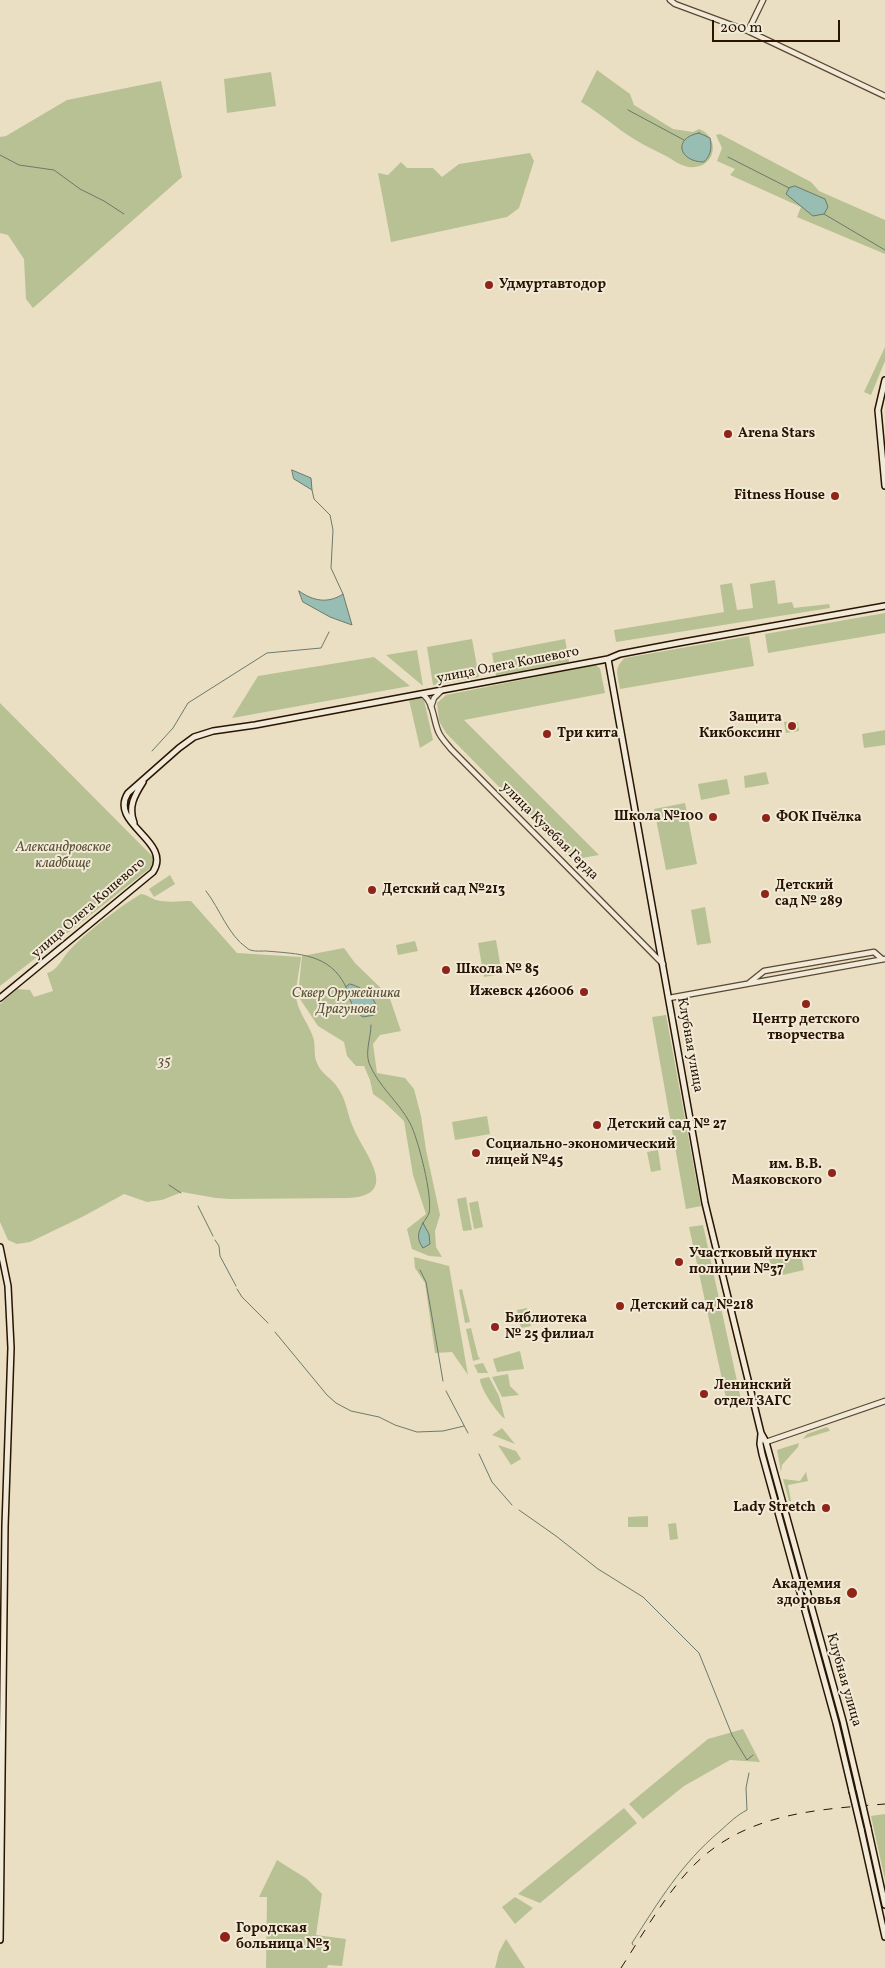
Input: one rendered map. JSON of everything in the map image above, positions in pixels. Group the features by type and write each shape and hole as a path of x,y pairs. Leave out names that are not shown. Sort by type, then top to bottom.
{"main road":[{"path":"885,380 878,410 885,486"},
{"name":"улица Олега Кошевого","path":"0,998 153,872 158,860 157,854 126,816 123,803 128,792 179,748 203,733 422,694 608,659 621,654 885,606"},
{"name":"Клубная улица","path":"608,659 705,1203 761,1432 766,1442 850,1750 885,1905"},
{"name":"улица Олега Кошевого","path":"136,827 131,814 132,800 147,776"},
{"path":"0,1247 8,1286 11,1348 5,1526 0,1940"},
{"name":"Клубная улица","path":"761,1432 760,1444 843,1752 885,1937"},
{"path":"760,1444 766,1442"},
{"path":"843,1752 850,1750"}],"street":[{"path":"670,0 682,7 748,31 885,96"},
{"path":"748,31 763,0"},
{"path":"431,708 434,698 442,690"},
{"name":"улица Кузебая Герда","path":"422,694 429,700 433,720 440,735 451,749 663,964"},
{"path":"749,984 764,971 874,952 884,959"},
{"path":"669,998 884,959"},
{"path":"766,1442 885,1401"}],"green space":[{"path":"597,70 630,94 634,105 673,129 693,132 699,129 706,133 711,139 713,146 710,159 698,167 689,167 681,164 642,144 581,102"},
{"path":"271,72 276,106 227,113 224,79"},
{"path":"161,81 182,177 33,308 26,299 24,259 8,235 0,233 0,137 6,136 67,100"},
{"path":"720,134 811,182 819,191 885,220 885,254 797,217 801,207 730,175 735,169 717,161 722,148 716,135"},
{"path":"530,153 534,161 519,208 507,217 391,242 378,173 388,175 401,162 407,168 433,168 442,177 459,164"},
{"path":"885,347 885,361 871,395 864,392"},
{"path":"775,580 778,604 792,602 794,608 829,604 830,608 616,642 614,630 724,612 720,585 732,583 737,610 753,608 750,584"},
{"path":"885,613 885,633 768,653 765,634"},
{"path":"749,636 754,666 620,689 618,669 625,658"},
{"path":"472,639 479,677 433,685 427,647"},
{"path":"565,639 569,662 496,676 492,653"},
{"path":"417,650 423,686 386,655"},
{"path":"374,657 410,686 232,718 258,676"},
{"path":"595,665 600,668 605,693 464,720 599,855 571,860 446,733 439,721 437,703 446,695"},
{"path":"421,697 424,700 433,740 420,748 409,700"},
{"name":"Александровское кладбище","path":"0,703 153,857 153,866 0,986"},
{"name":"Защита Кикбоксинг","path":"784,722 798,722 799,731 786,733"},
{"path":"885,730 885,745 864,748 862,734"},
{"path":"766,772 769,784 745,788 744,776"},
{"path":"727,779 730,794 701,800 698,784"},
{"path":"685,803 697,864 666,870 654,809"},
{"path":"170,875 175,884 154,897 149,889"},
{"name":"35","path":"141,894 160,901 191,901 237,953 301,957 296,992 298,1006 313,1037 317,1063 341,1093 353,1127 375,1170 376,1181 374,1189 365,1195 349,1198 230,1199 182,1192 162,1200 147,1202 124,1194 30,1242 17,1244 8,1240 0,1222 0,1004 17,989 30,990 34,997 53,991 47,973 56,968 68,952 93,929"},
{"path":"705,907 711,943 697,945 691,910"},
{"path":"496,940 502,974 484,977 478,943"},
{"path":"415,941 418,951 398,955 396,945"},
{"name":"Сквер Оружейника Драгунова","path":"344,948 355,963 389,996 401,1031 380,1035 373,1044 377,1073 405,1078 414,1089 440,1215 435,1231 436,1247 442,1257 429,1256 412,1249 407,1229 426,1214 413,1175 404,1121 373,1094 364,1066 356,1066 347,1056 344,1042 318,1026 298,996 302,956"},
{"path":"666,1015 701,1206 686,1209 652,1017"},
{"path":"487,1116 490,1134 455,1140 452,1122"},
{"path":"658,1150 661,1170 651,1172 647,1152"},
{"path":"466,1197 472,1230 463,1231 457,1199"},
{"path":"478,1201 483,1227 474,1229 469,1203"},
{"path":"703,1225 742,1404 728,1407 689,1227"},
{"path":"800,1251 804,1270 774,1277 769,1259"},
{"path":"414,1257 449,1266 468,1375 452,1352 435,1353 425,1283 415,1268"},
{"path":"462,1289 470,1322 465,1323 459,1290"},
{"path":"527,1308 531,1326 521,1328 517,1310"},
{"path":"471,1328 480,1359 473,1361 466,1329"},
{"path":"520,1351 524,1369 497,1372 493,1359"},
{"path":"483,1363 488,1373 478,1373 474,1365"},
{"path":"508,1374 510,1386 519,1395 502,1397 492,1377"},
{"path":"489,1377 499,1396 505,1419 498,1412 483,1389 480,1379"},
{"path":"827,1427 829,1431 803,1439 807,1434"},
{"path":"502,1428 515,1444 492,1435"},
{"path":"799,1443 798,1447 782,1465 781,1472 777,1450"},
{"path":"498,1445 516,1451 521,1459 511,1465"},
{"path":"806,1472 808,1481 788,1485 791,1501 789,1501 783,1479 800,1481"},
{"path":"648,1516 648,1527 628,1527 628,1517"},
{"path":"676,1523 678,1539 670,1540 668,1524"},
{"path":"743,1729 760,1762 730,1760 684,1786 643,1819 629,1804 708,1739"},
{"path":"624,1808 637,1823 540,1903 518,1894"},
{"path":"885,1814 885,1880 871,1816"},
{"path":"277,1860 307,1879 322,1894 316,1935 346,1939 342,1966 328,1965 327,1968 266,1968 267,1897 259,1897"},
{"path":"515,1897 533,1908 515,1924 502,1907"},
{"path":"506,1939 525,1968 495,1968 499,1952"}],"water":[{"path":"699,133 710,138 710,151 704,162 689,158 682,149 682,144 685,140"},
{"path":"795,186 825,199 828,207 824,214 813,216 786,194 789,188"},
{"path":"292,470 311,478 312,490 294,479"},
{"path":"299,591 321,600 332,599 343,594 352,625 330,617 303,602"},
{"path":"350,984 359,987 370,996 377,1008 374,1015 363,1017 357,1012 346,990 346,987"},
{"path":"423,1223 429,1234 430,1244 423,1248 418,1235"}],"waterway":[{"path":"628,110 684,140"},
{"path":"0,155 19,165 54,170 80,189 124,214"},
{"path":"728,157 789,188"},
{"path":"824,214 885,250"},
{"path":"312,490 314,499 330,515 333,530 331,568 343,594"},
{"path":"152,751 173,728 188,703 267,653 321,648 329,632"},
{"path":"206,891 229,929 240,943 256,951 290,953 322,961 331,967 346,987"},
{"path":"371,1025 368,1049 369,1063 378,1079 410,1123 421,1154 430,1205 429,1213 423,1223"},
{"path":"169,1185 181,1193"},
{"path":"198,1206 213,1236"},
{"path":"215,1240 219,1246 220,1256 236,1286"},
{"path":"420,1270 426,1282 443,1381"},
{"path":"237,1289 242,1297 268,1323"},
{"path":"275,1332 327,1395 336,1403 351,1411 379,1417 395,1425 417,1432 443,1431 464,1426"},
{"path":"446,1391 468,1433"},
{"path":"479,1454 492,1482 512,1505"},
{"path":"519,1510 598,1569 643,1597 699,1653 732,1735 747,1760 753,1755"},
{"path":"633,1945 632,1943 652,1912 682,1870 733,1819 747,1810 746,1788 749,1773"}],"railway":[{"path":"621,1968 659,1909 683,1877 704,1856 726,1840 750,1828 775,1819 829,1809 885,1804"}],"place":[{"name":"Удмуртавтодор","path":"489,285"},
{"name":"Arena Stars","path":"728,434"},
{"name":"Fitness House","path":"835,496"},
{"name":"Защита Кикбоксинг","path":"792,726"},
{"name":"Три кита","path":"547,734"},
{"name":"Школа №100","path":"713,817"},
{"name":"ФОК Пчёлка","path":"766,818"},
{"name":"Детский сад №213","path":"372,890"},
{"name":"Детский сад № 289","path":"765,894"},
{"name":"Школа № 85","path":"446,970"},
{"name":"Ижевск 426006","path":"584,992"},
{"name":"Центр детского творчества","path":"806,1004"},
{"name":"Детский сад № 27","path":"597,1125"},
{"name":"Социально-экономический лицей №45","path":"476,1153"},
{"name":"им. В.В. Маяковского","path":"832,1173"},
{"name":"Участковый пункт полиции №37","path":"679,1262"},
{"name":"Детский сад №218","path":"620,1306"},
{"name":"Библиотека № 25 филиал","path":"495,1327"},
{"name":"Ленинский отдел ЗАГС","path":"704,1394"},
{"name":"Lady Stretch","path":"826,1508"},
{"name":"Академия здоровья","path":"852,1593"},
{"name":"Городская больница №3","path":"225,1937"}]}
